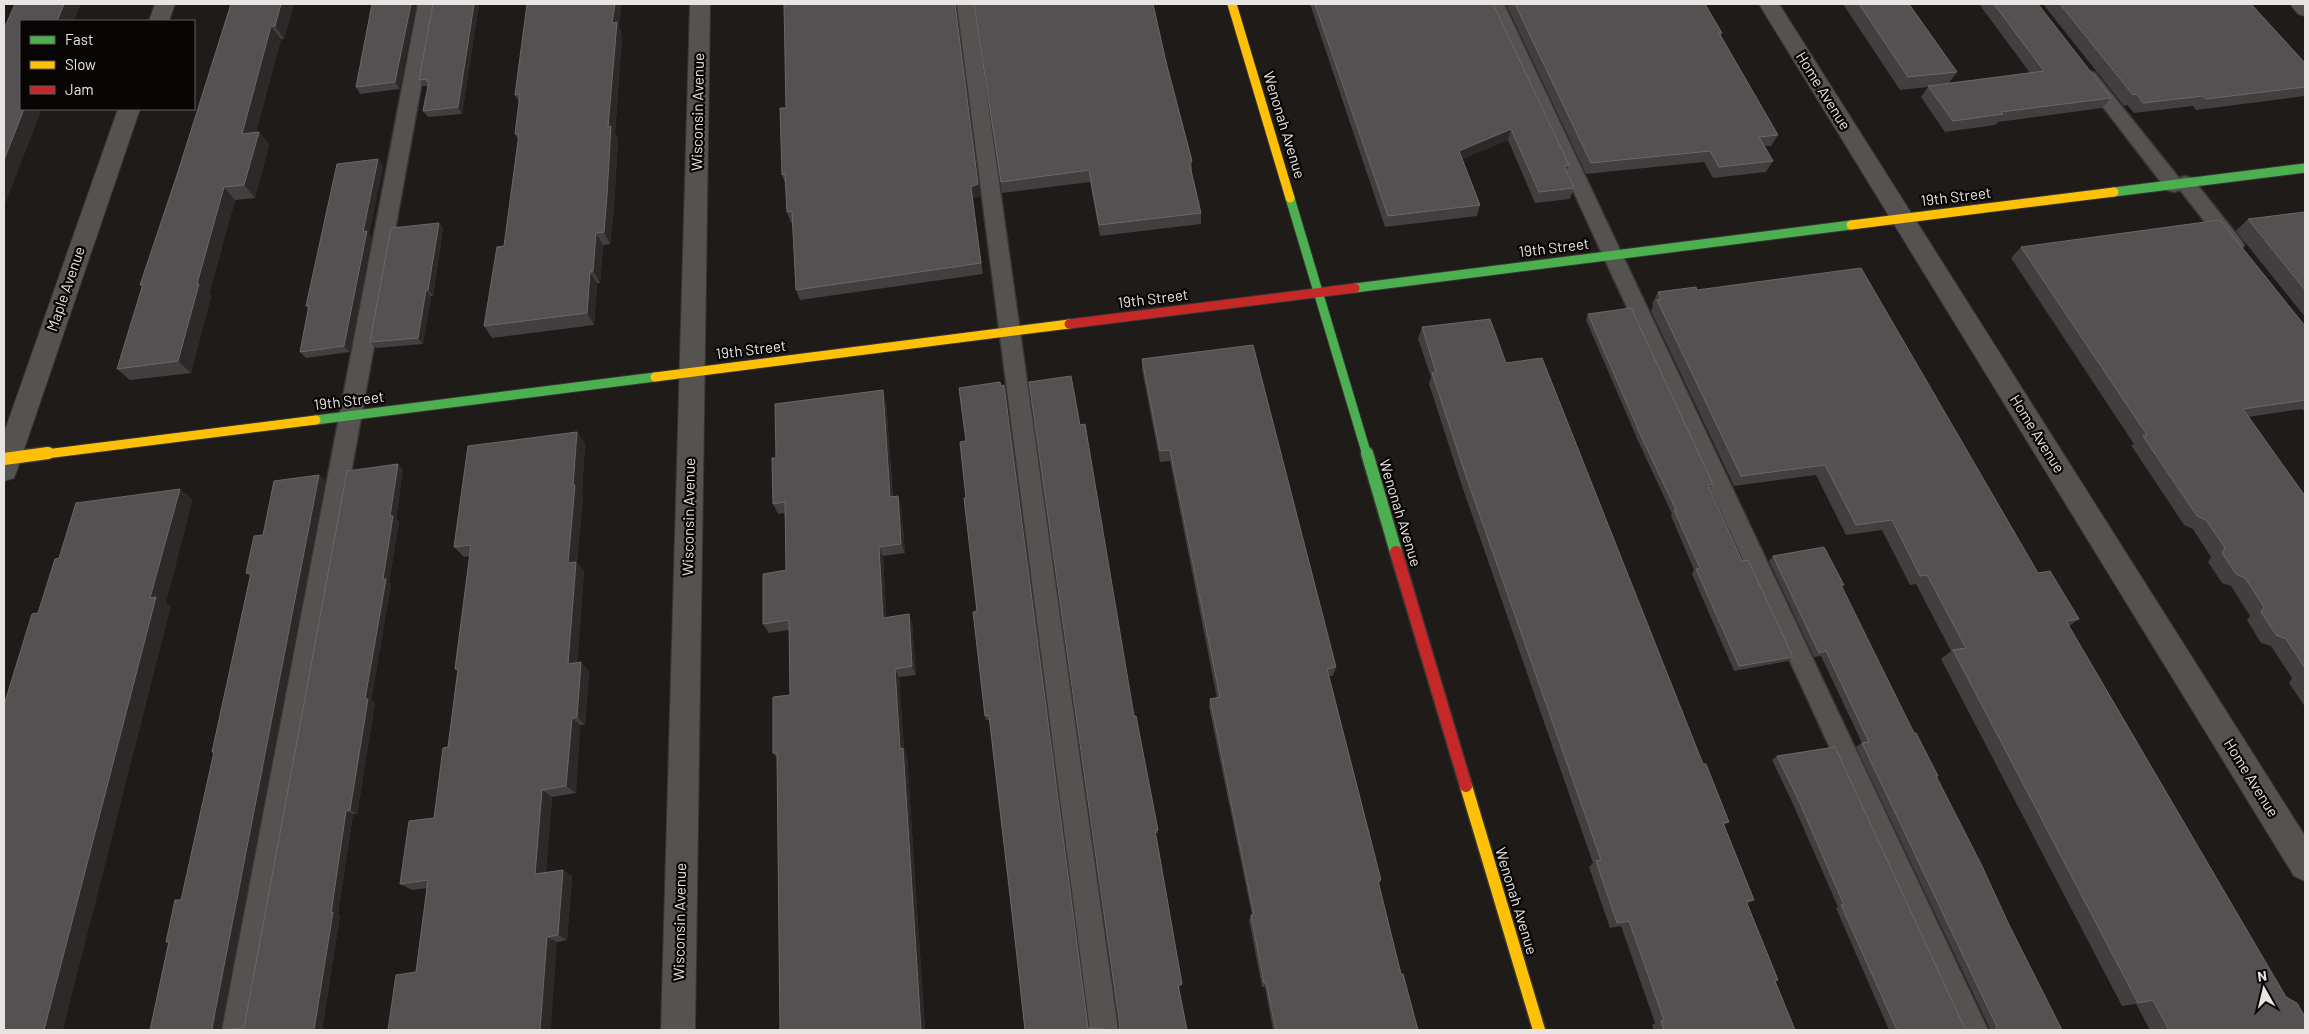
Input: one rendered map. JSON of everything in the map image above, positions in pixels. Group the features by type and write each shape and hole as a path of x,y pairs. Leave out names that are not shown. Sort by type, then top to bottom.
{"street":[{"path":"159,20 165,4"},
{"name":"Wisconsin Avenue","path":"678,1030 700,4"},
{"name":"Wenonah Avenue","path":"1232,4 1539,1030"},
{"name":"Home Avenue","path":"1769,4 2305,865"},
{"path":"2300,4 2305,9"},
{"name":"Maple Avenue","path":"5,463 128,110"},
{"name":"19th Street","path":"5,463 692,372 2305,168"}],"lane":[{"path":"236,1030 427,4"},
{"path":"965,4 1104,1030"},
{"path":"1495,4 1974,1030"},
{"path":"2079,64 2179,184 2247,261"}],"building":[{"path":"15,4 64,4 57,20 20,20 20,110 24,110 4,160 4,29"},
{"path":"231,4 281,4 275,26 271,26 242,134 259,132 244,185 224,187 178,361 117,369 143,284 140,285"},
{"path":"372,4 411,4 395,82 356,87"},
{"path":"433,4 474,4 458,107 423,111 429,81 426,81 427,79 419,80"},
{"path":"527,4 615,4 612,23 617,22 608,127 611,126 604,232 596,233 593,271 590,272 587,313 484,326 497,247 504,246 519,134 515,134 520,94 515,95"},
{"path":"784,4 955,4 978,184 971,187 981,263 796,290 792,211 787,212 785,174 782,175 780,108 786,108"},
{"path":"974,4 1153,4 1192,161 1189,162 1201,213 1099,225 1089,170 1001,182"},
{"path":"1315,4 1493,4 1569,165 1564,166 1574,188 1539,192 1511,129 1459,151 1480,205 1388,216"},
{"path":"1515,4 1705,4 1722,33 1719,33 1778,135 1759,137 1773,161 1719,167 1710,151 1591,163"},
{"path":"1859,4 1909,4 1957,72 1908,77"},
{"path":"1994,4 2038,4 2111,98 2001,112 2003,114 1953,121 1928,86 2044,71"},
{"path":"2060,4 2251,4 2305,63 2305,87 2206,99 2203,96 2143,103 2137,94 2133,95"},
{"path":"378,159 363,232 367,231 344,346 300,352 309,305 306,306 337,164"},
{"path":"2305,212 2305,290 2248,219"},
{"path":"2220,220 2305,326 2305,400 2243,409 2305,496 2305,668 2286,639 2276,635 2261,612 2264,607 2245,578 2236,574 2222,553 2225,548 2206,520 2197,516 2143,436 2147,435 2021,247"},
{"path":"439,223 418,338 370,342 391,228"},
{"path":"1861,268 2038,573 2050,571 2079,619 2066,621 2286,997 2297,1003 2305,1017 2305,1030 2169,1030 2153,1000 2138,1003 1953,650 1966,648 1927,575 1920,576 1892,520 1856,525 1825,465 1741,476 1657,300 1661,299 1658,292 1696,287 1697,290"},
{"path":"1631,308 1713,484 1708,485 1742,561 1748,560 1793,657 1739,666 1696,569 1700,568 1674,510 1676,510 1642,438 1588,314"},
{"path":"1490,319 1506,363 1542,358 1703,764 1706,764 1729,822 1723,823 1754,900 1746,901 1778,980 1775,981 1795,1030 1664,1030 1661,1021 1664,1020 1629,921 1617,923 1596,861 1601,860 1466,476 1432,373 1436,372 1422,327"},
{"path":"1253,345 1336,667 1327,669 1381,880 1378,881 1401,974 1403,974 1418,1030 1276,1030 1266,983 1264,983 1251,915 1254,915 1210,699 1220,697 1170,450 1160,451 1142,359"},
{"path":"1071,376 1080,425 1085,424 1134,716 1136,716 1158,830 1155,830 1182,984 1178,985 1187,1030 1118,1030 1120,1028 1029,382"},
{"path":"1000,382 1001,386 1004,385 1088,1028 1118,1030 1025,1030 989,715 985,716 973,612 977,611 964,498 966,498 960,442 966,441 959,388"},
{"path":"883,390 890,497 898,496 901,544 879,547 883,618 909,614 912,666 895,669 900,749 903,748 921,1030 780,1030 777,753 773,753 773,697 790,695 789,620 763,624 763,574 786,570 785,502 773,504 772,458 776,458 775,404"},
{"path":"577,432 573,485 575,485 568,563 576,562 568,664 581,662 577,717 572,718 566,786 542,790 535,874 563,870 558,935 547,937 540,1030 388,1030 396,975 416,972 428,880 400,884 409,821 434,818 443,748 448,747 458,669 455,669 471,545 454,547 468,446"},
{"path":"398,464 390,516 393,516 383,579 386,579 365,699 368,699 350,810 346,811 331,913 333,912 314,1030 214,1030 244,1028 347,471"},
{"path":"319,475 212,1028 214,1030 150,1030 169,942 166,942 175,900 181,900 214,752 212,752 251,573 246,573 254,536 263,535 274,481"},
{"path":"180,489 150,598 156,597 44,1030 4,1030 4,705 32,614 38,613 55,559 59,558 76,503"},
{"path":"1824,547 1844,585 1841,585 1914,733 1916,733 1938,776 1936,776 2062,1030 1995,1030 1997,1027 1862,743 1869,742 1826,651 1819,653 1773,556"},
{"path":"1835,747 1965,1029 1995,1030 1897,1030 1841,905 1844,905 1799,801 1777,756"}],"traffic: fast":[{"path":"2114,192 2305,168"},
{"path":"1290,198 1396,552"},
{"path":"1355,288 1851,225"},
{"path":"316,420 655,377"}],"traffic: slow":[{"path":"1232,4 1290,198"},
{"path":"1851,225 2114,192"},
{"path":"655,377 1069,324"},
{"path":"4,459 316,420"},
{"path":"1466,786 1539,1030"}],"traffic: jam":[{"path":"1069,324 1355,288"},
{"path":"1396,552 1466,786"}]}
